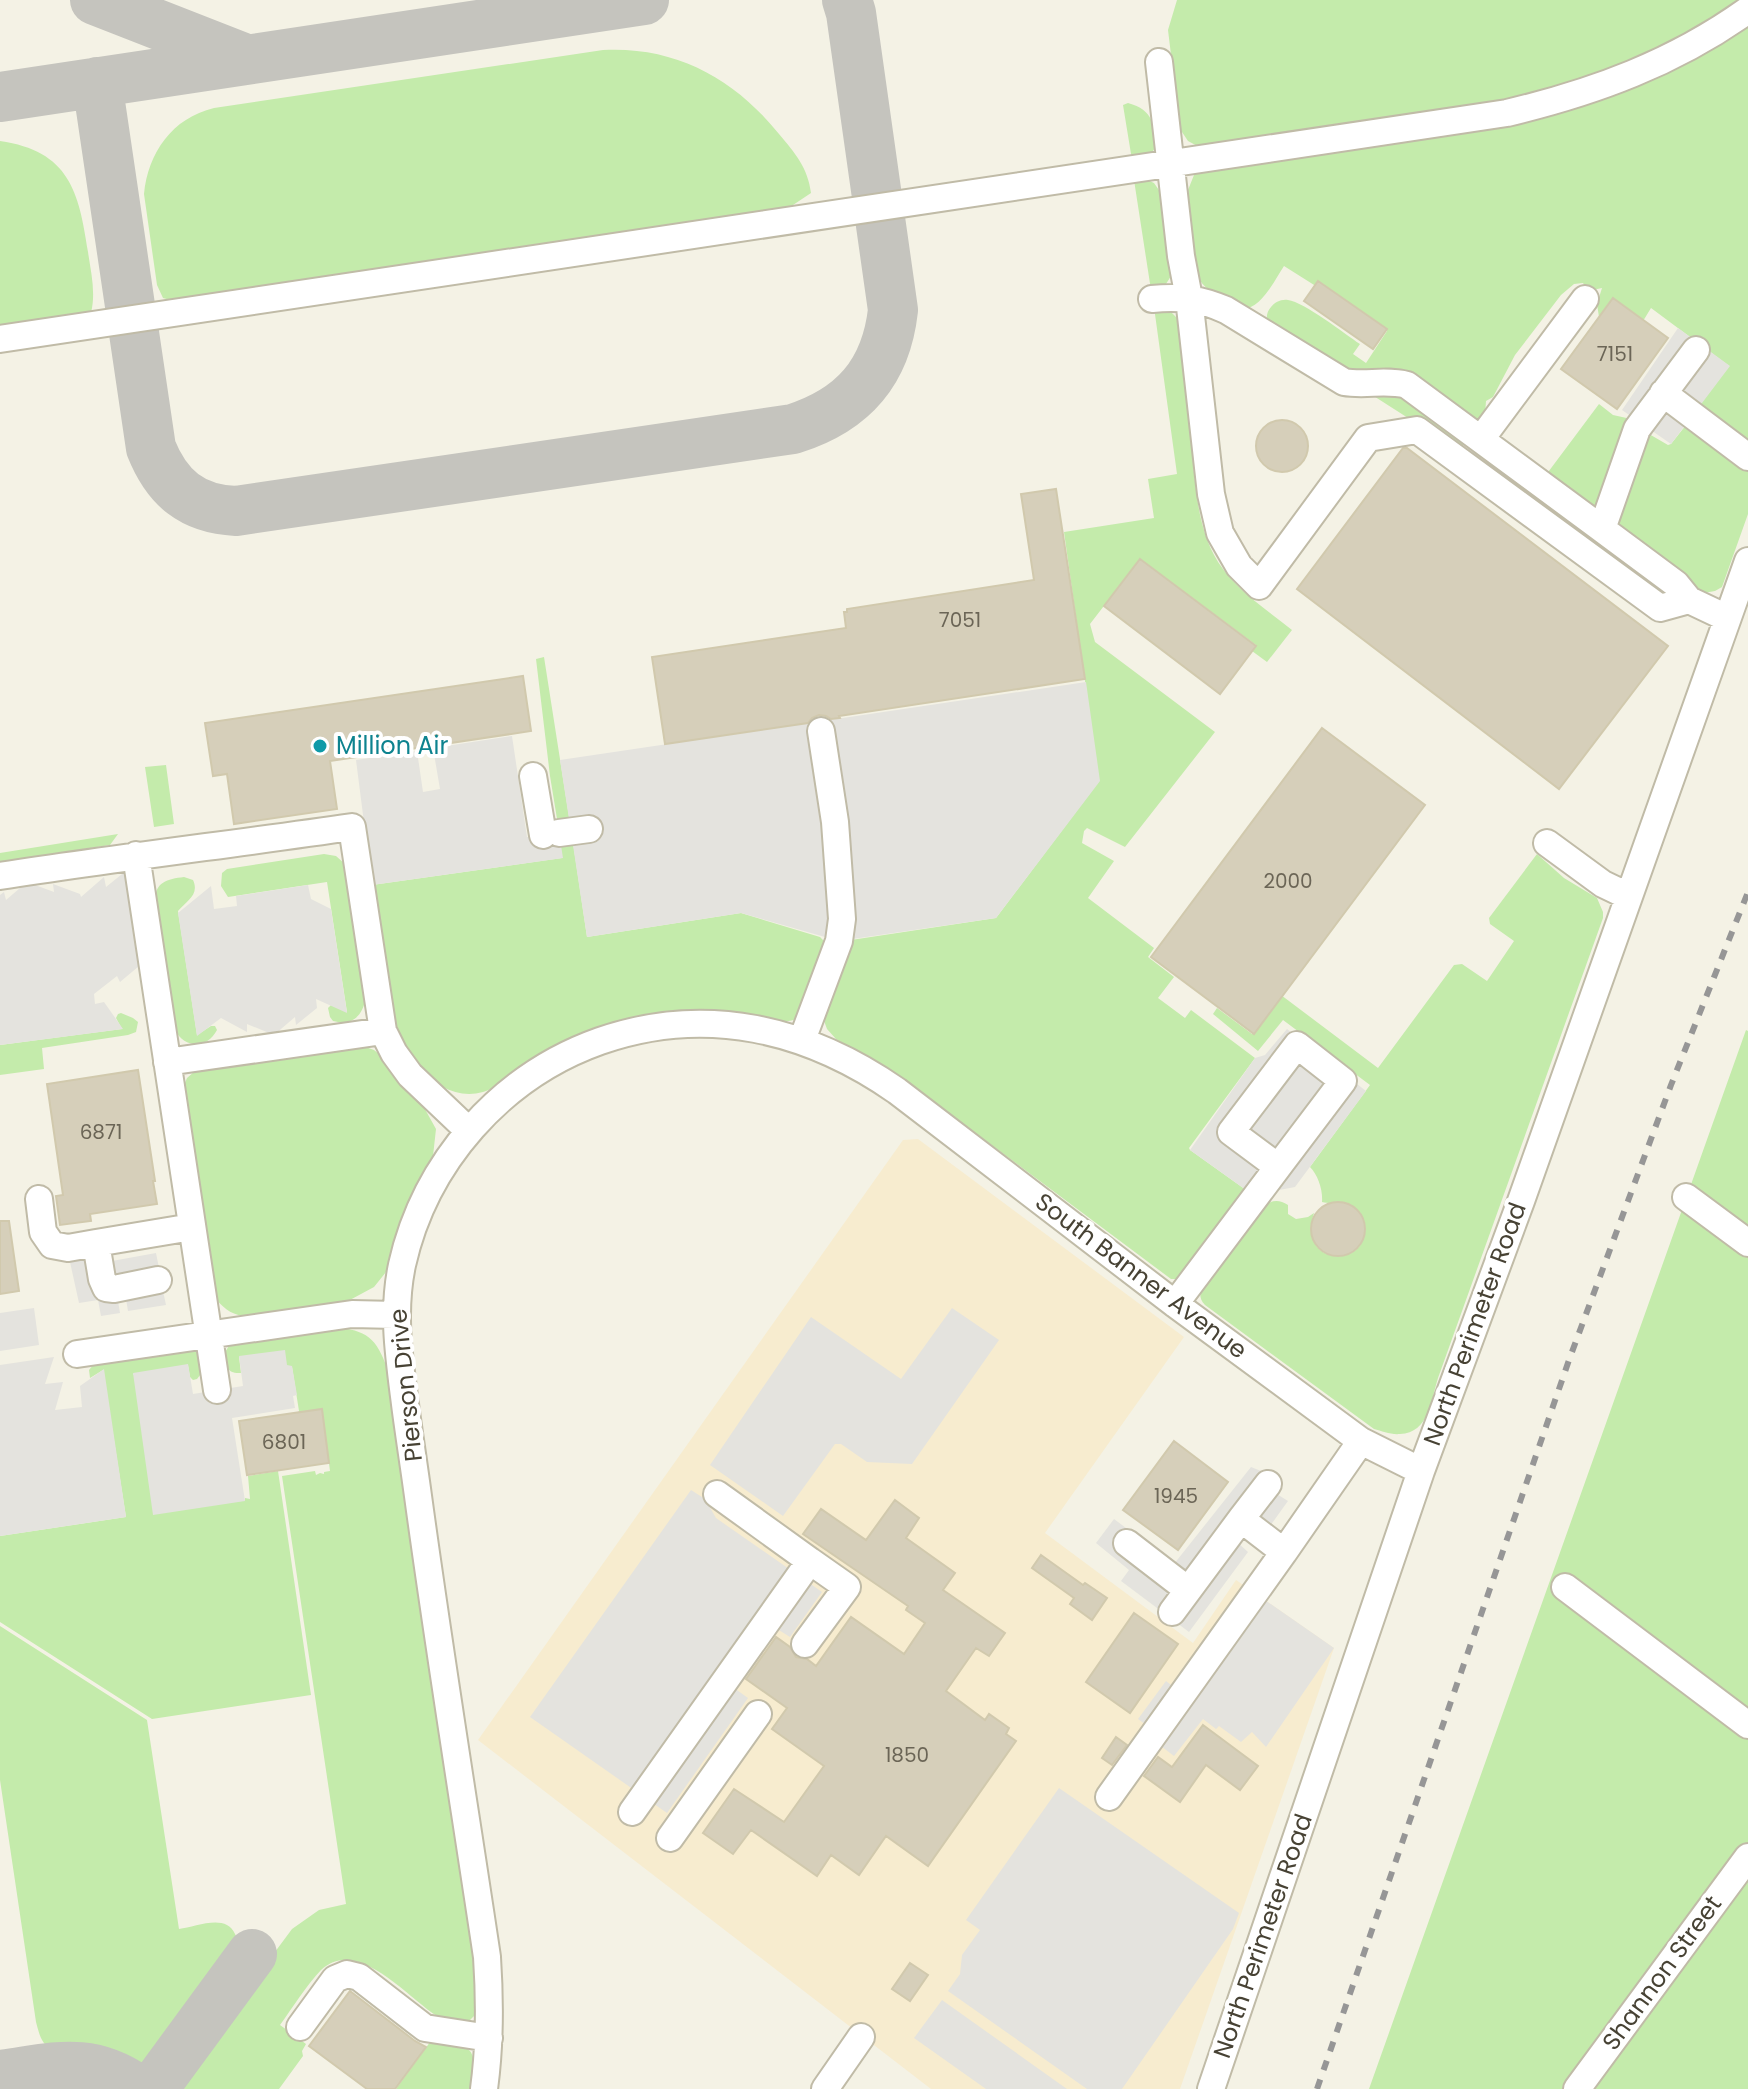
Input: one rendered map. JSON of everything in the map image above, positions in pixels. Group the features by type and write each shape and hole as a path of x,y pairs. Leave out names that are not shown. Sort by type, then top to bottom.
{"street":[{"path":"0,339 1507,113 1572,97 1632,75 1677,54 1748,10"},
{"path":"1159,62 1211,494 1220,533 1239,566 1259,586 1368,438 1417,430 1660,608 1689,600"},
{"path":"1152,299 1176,296 1208,302 1344,382 1357,385 1392,381 1407,385 1676,584 1689,600 1727,618"},
{"path":"1481,439 1585,299"},
{"path":"1602,529 1637,429 1696,350"},
{"path":"1663,393 1748,457"},
{"name":"North Perimeter Road","path":"1211,2089 1421,1471 1521,1201 1748,561"},
{"path":"802,1040 839,941 842,919 835,822 821,731"},
{"path":"533,776 551,834 589,829"},
{"path":"0,876 352,827 383,1031 410,1075 469,1131"},
{"path":"1547,843 1603,884 1628,896"},
{"path":"136,855 217,1390"},
{"name":"Pierson Drive","path":"484,2089 489,2038 487,1957 398,1351 396,1315 402,1268 411,1232 436,1177 469,1131 499,1100 531,1075 563,1056 607,1039 669,1026 713,1024 756,1029 802,1040 868,1071"},
{"path":"167,1062 383,1031"},
{"path":"1175,1304 1343,1081 1297,1045 1231,1132 1278,1167"},
{"name":"South Banner Avenue","path":"868,1071 1361,1441 1421,1471"},
{"path":"1686,1197 1748,1243"},
{"path":"39,1199 43,1232 52,1245 68,1248 192,1227"},
{"path":"96,1243 106,1288 158,1280"},
{"path":"77,1354 352,1314 396,1315"},
{"path":"1109,1797 1361,1441"},
{"path":"1172,1612 1268,1484"},
{"path":"717,1494 847,1587 805,1644"},
{"path":"1241,1519 1284,1552"},
{"path":"1127,1543 1188,1590"},
{"path":"632,1812 810,1561"},
{"path":"1565,1587 1748,1725"},
{"path":"670,1838 758,1714"},
{"name":"Shannon Street","path":"1581,2087 1748,1857"},
{"path":"300,2027 335,1979 347,1974 359,1977 425,2028 489,2038"},
{"path":"825,2089 861,2037"}],"shaded area":[{"path":"1678,328 1730,366 1671,444 1622,410"},
{"path":"1086,682 1100,781 996,918 839,941 741,913 587,937 560,760"},
{"path":"512,736 527,837 559,833 563,858 372,885 356,760 417,751 423,792 440,789 433,748"},
{"path":"137,862 151,956 120,982 117,976 94,994 95,1004 104,1002 123,1029 0,1045 0,895 4,892 6,900 27,882 54,892 53,884 81,897 104,877 106,887"},
{"path":"308,885 311,899 331,909 347,1013 316,999 317,1008 296,1025 295,1017 274,1035 247,1024 247,1032 221,1018 197,1036 178,913 211,886 214,909 237,906 236,896"},
{"path":"1287,1029 1366,1091 1295,1187 1269,1192 1246,1190 1190,1150 1255,1058 1265,1055"},
{"path":"918,1139 1184,1337 1045,1533 1193,1643 1236,1580 1334,1648 1180,2089 931,2089 478,1740 903,1140"},
{"path":"156,1253 159,1268 167,1268 170,1287 163,1291 166,1305 128,1311 126,1299 118,1301 120,1313 101,1316 98,1300 79,1303 70,1262 98,1257 112,1261"},
{"path":"34,1308 39,1345 0,1351 0,1313"},
{"path":"952,1308 999,1340 912,1464 867,1462 841,1444 835,1444 783,1516 710,1465 811,1317 901,1379"},
{"path":"285,1350 287,1365 292,1366 297,1395 293,1396 295,1408 232,1418 245,1501 153,1515 133,1373 188,1364 193,1394 243,1386 239,1356"},
{"path":"54,1357 45,1384 63,1382 55,1410 82,1407 80,1386 104,1369 126,1517 0,1536 0,1365"},
{"path":"1251,1467 1266,1473 1272,1491 1288,1501 1270,1526 1256,1517 1237,1542 1248,1552 1189,1632 1121,1581 1129,1570 1096,1543 1114,1519 1174,1564"},
{"path":"691,1490 705,1499 716,1518 822,1592 790,1637 774,1627 727,1683 748,1698 667,1813 530,1717"},
{"path":"1249,1589 1334,1648 1266,1747 1252,1732 1241,1742 1203,1719 1174,1756 1145,1734 1149,1727 1138,1719 1166,1681 1176,1689"},
{"path":"1059,1788 1239,1913 1233,1929 1122,2089 1087,2089 948,1991 960,1974 962,1955 980,1930 966,1920"},
{"path":"942,2000 1067,2089 986,2089 914,2038"}],"green space":[{"path":"1177,0 1743,0 1703,27 1630,64 1520,99 1201,148 1188,141 1180,129 1168,30"},
{"path":"1748,22 1748,448 1699,406 1729,366 1651,308 1640,326 1608,304 1599,317 1597,304 1602,288 1588,291 1583,283 1574,284 1561,295 1515,355 1493,397 1486,401 1485,414 1475,421 1464,444 1455,448 1272,331 1267,316 1278,301 1295,302 1360,344 1353,354 1366,363 1387,331 1284,266 1261,300 1241,309 1209,290 1197,275 1188,190 1200,168 1475,127"},
{"path":"603,50 630,50 679,60 723,82 762,114 790,148 804,168 811,193 787,209 170,300 163,298 157,285 144,194 146,179 157,151 174,129 186,120 214,108"},
{"path":"1128,103 1148,114 1156,147 1149,156 1132,160 1123,105"},
{"path":"0,141 42,154 56,164 66,177 80,210 84,230 92,282 91,313 0,326"},
{"path":"1145,179 1154,183 1163,196 1173,273 1164,287 1151,290 1134,180"},
{"path":"1154,307 1167,308 1177,318 1197,497 1208,542 1223,569 1238,586 1292,630 1267,662 1252,651 1256,645 1140,559 1090,624 1095,642 1215,732 1125,847 1087,828 1082,843 1114,861 1088,898 1154,948 1148,957 1174,977 1158,998 1185,1018 1191,1010 1255,1058 1189,1148 1246,1190 1177,1279 1171,1279 894,1072 836,1039 823,1018 851,940 996,918 1099,781 1064,532 1154,518 1148,479 1177,474"},
{"path":"1599,404 1613,415 1631,419 1602,505 1583,528 1531,495"},
{"path":"1686,425 1748,465 1748,514 1722,587 1698,594 1611,535 1649,434 1668,445"},
{"path":"544,657 570,823 558,825 536,659"},
{"path":"166,765 174,824 154,827 145,767"},
{"path":"118,834 110,845 0,862 0,853"},
{"path":"572,836 587,937 741,913 820,937 827,944 800,1017 780,1022 746,1015 509,1077 483,1092 467,1094 452,1091 425,1074 405,1047 393,1018 372,885 562,858 560,841"},
{"path":"324,854 336,856 345,864 366,998 359,1015 346,1022 333,1021 328,1008 331,1005 347,1012 327,882 228,897 221,886 222,873 227,869"},
{"path":"1537,854 1564,878 1597,898 1603,918 1431,1405 1417,1428 1410,1432 1387,1433 1374,1429 1202,1301 1201,1286 1266,1204 1272,1202 1280,1201 1288,1205 1288,1214 1296,1219 1314,1213 1312,1231 1315,1244 1324,1253 1346,1255 1356,1250 1363,1240 1364,1227 1360,1215 1348,1204 1322,1202 1319,1183 1310,1167 1370,1085 1283,1020 1258,1051 1213,1014 1217,1008 1252,1034 1281,995 1378,1068 1454,965 1462,964 1487,981 1514,941 1490,924 1489,918"},
{"path":"184,877 193,880 195,885 191,897 178,911 197,1035 211,1026 217,1030 208,1041 196,1044 184,1041 175,1030 155,901 157,890 163,883"},
{"path":"121,1013 138,1022 136,1032 42,1048 44,1069 0,1075 0,1045 122,1029 116,1018"},
{"path":"1746,1030 1748,2089 1369,2089"},
{"path":"360,1045 384,1058 421,1102 436,1129 433,1156 408,1210 391,1262 374,1287 348,1301 248,1316 230,1312 216,1299 182,1090 187,1078 195,1071"},
{"path":"335,1328 362,1333 369,1338 379,1350 387,1368 474,1947 477,2013 467,2023 444,2019 366,1965 350,1960 335,1961 315,1976 280,2025 306,2044 303,2056 279,2089 180,2089 181,2079 292,1929 319,1910 346,1904 282,1476 315,1471 316,1475 330,1471 322,1411 297,1414 292,1367 239,1357 241,1373 236,1373 228,1368 224,1354 230,1344"},
{"path":"190,1348 200,1353 204,1370 197,1379 190,1377 188,1365 133,1374 245,1501 245,1498 250,1499 248,1476 278,1471 311,1695 152,1719 0,1622 0,1536 126,1517 103,1370 90,1378 89,1370 94,1364"},
{"path":"0,1626 147,1720 179,1929 218,1923 231,1928 236,1937 232,1953 146,2066 127,2064 92,2051 53,2050 43,2042 36,2022 0,1780"},
{"path":"433,2038 470,2051 474,2064 472,2089 396,2089"}],"building":[{"path":"1318,281 1387,329 1373,349 1304,301"},
{"path":"1613,298 1668,338 1617,409 1561,369"},
{"path":"1282,420 1301,427 1308,446 1301,465 1282,472 1263,465 1256,446 1263,427"},
{"path":"1403,448 1668,646 1559,789 1297,589"},
{"path":"1056,489 1085,679 840,718 819,715 808,723 665,744 652,657 846,628 844,612 847,609 1034,580 1021,494"},
{"path":"1140,559 1256,646 1220,694 1104,606"},
{"name":"Million Air","path":"523,676 531,731 330,761 337,809 234,824 227,774 213,776 205,723"},
{"path":"1322,728 1425,805 1254,1034 1151,957"},
{"path":"138,1070 157,1204 90,1214 91,1221 60,1225 56,1196 63,1195 47,1084"},
{"path":"1338,1202 1357,1210 1365,1229 1357,1248 1338,1256 1319,1248 1311,1229 1319,1210"},
{"path":"0,1221 9,1221 19,1291 0,1294"},
{"path":"322,1409 329,1463 247,1475 239,1421"},
{"path":"1174,1441 1228,1482 1178,1550 1123,1510"},
{"path":"895,1500 919,1518 906,1538 955,1573 943,1590 1005,1633 989,1656 976,1648 946,1691 985,1720 989,1714 1009,1728 1006,1734 1016,1741 928,1866 886,1836 859,1875 831,1855 817,1876 751,1830 733,1854 703,1833 734,1789 784,1822 824,1766 772,1729 787,1708 746,1679 776,1637 790,1647 796,1657 807,1659 816,1666 851,1617 904,1654 925,1623 906,1610 908,1606 803,1534 821,1509 866,1540"},
{"path":"1041,1555 1107,1598 1092,1620 1070,1604 1074,1598 1032,1568"},
{"path":"1134,1613 1178,1644 1130,1713 1086,1682"},
{"path":"1203,1725 1258,1766 1240,1790 1206,1765 1180,1802 1144,1776 1158,1757 1172,1767"},
{"path":"1116,1737 1127,1745 1112,1765 1102,1758"},
{"path":"910,1963 928,1975 910,2001 892,1989"},
{"path":"350,1991 426,2047 395,2089 367,2089 309,2046"}],"taxiway":[{"path":"95,0 246,59"},
{"path":"0,97 644,0"},
{"path":"97,82 151,448 165,474 183,494 206,506 236,511 793,429 814,421 849,400 863,386 883,352 893,310 847,0"},
{"path":"153,2089 252,1954"},
{"path":"0,2075 54,2067 87,2068 120,2078 137,2089"}],"railway":[{"path":"1317,2089 1569,1360 1671,1085 1748,892"}],"place":[{"name":"Million Air","path":"320,746"}]}
